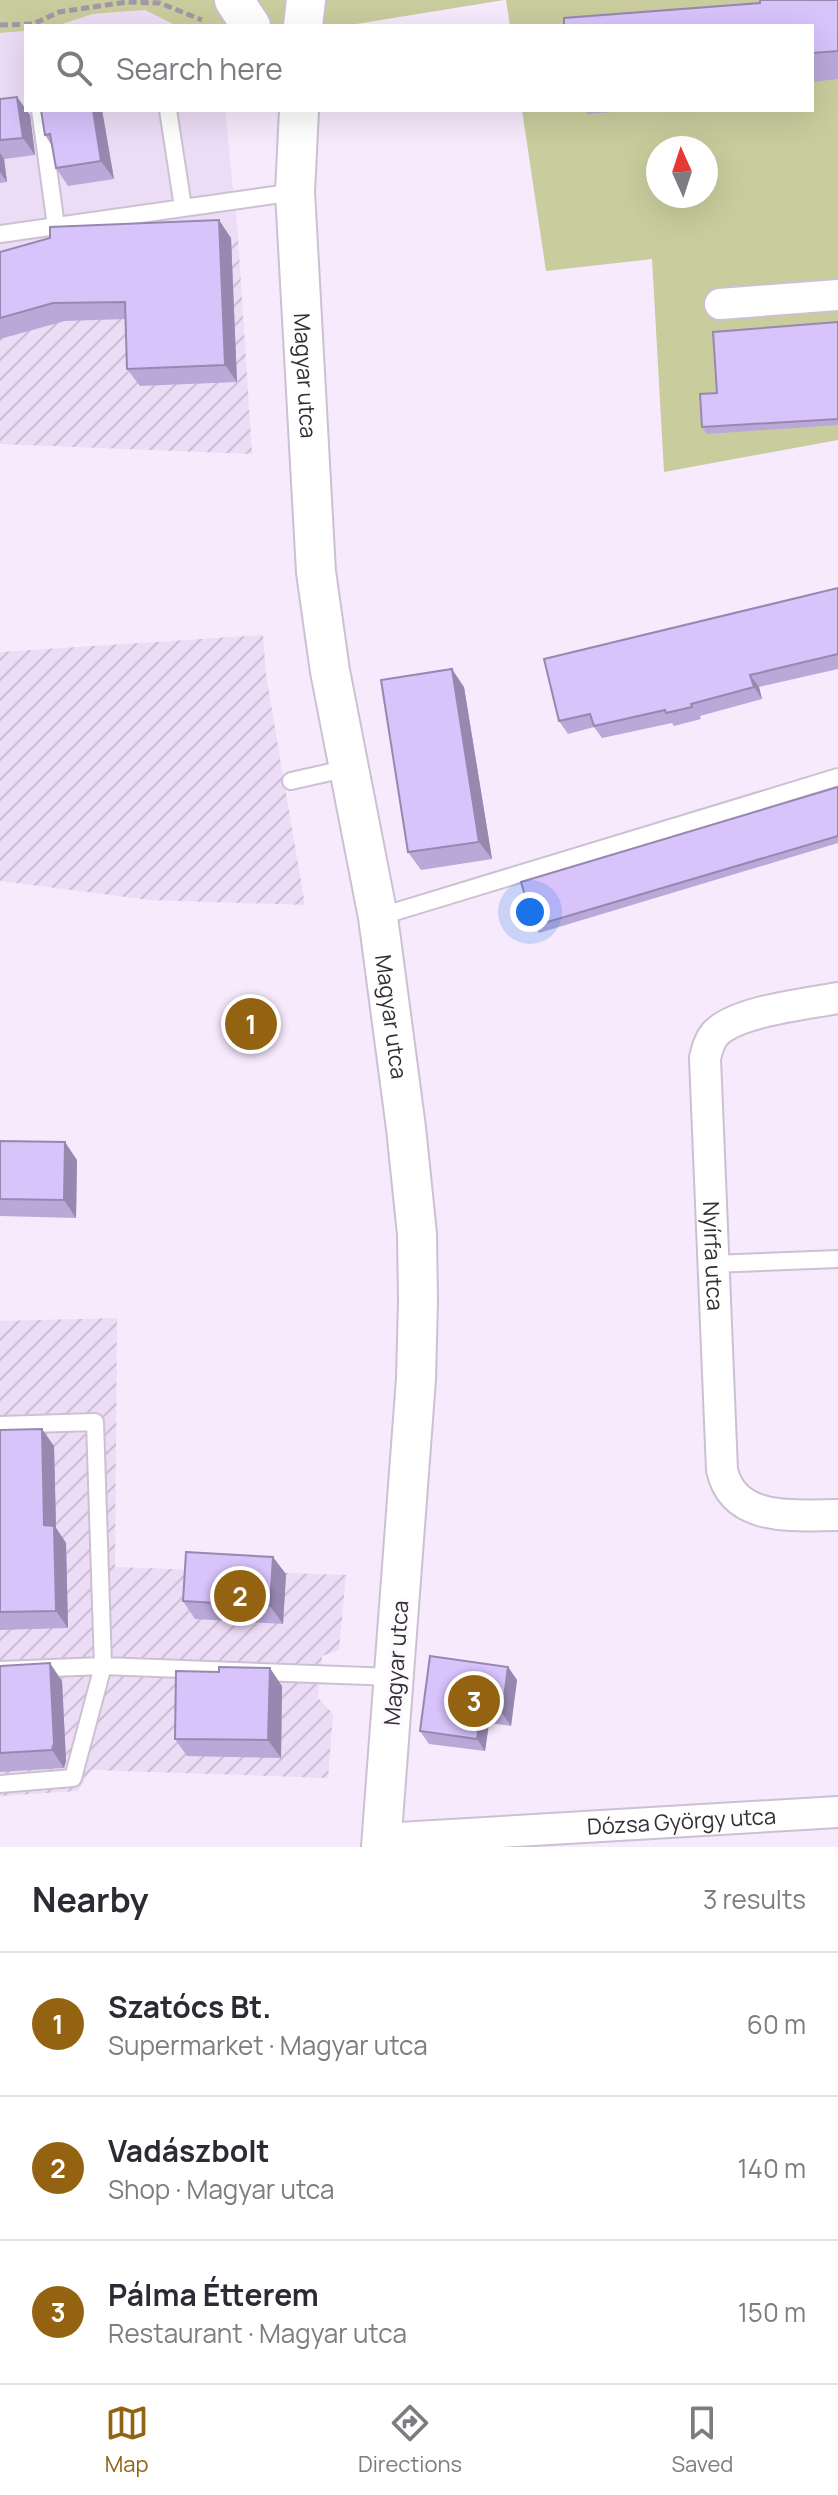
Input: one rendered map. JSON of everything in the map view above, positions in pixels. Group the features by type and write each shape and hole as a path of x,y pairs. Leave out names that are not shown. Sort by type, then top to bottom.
{"street":[{"path":"303,24 306,0"},
{"path":"219,10 247,24"},
{"name":"Magyar utca","path":"279,112 295,192"},
{"name":"Magyar utca","path":"299,112 295,192 316,572 322,625 378,917 417,1234 416,1379 382,1843"},
{"path":"720,304 838,295"},
{"name":"Nyírfa utca","path":"838,998 729,1024 715,1034 705,1058 712,1264 725,1483 742,1503 761,1511 788,1515 838,1515"},
{"name":"Dózsa György utca","path":"382,1843 838,1812"}],"lane":[{"path":"40,112 56,226"},
{"path":"168,112 183,207"},
{"path":"0,234 295,192"},
{"path":"291,781 349,768"},
{"path":"378,917 838,777"},
{"path":"712,1264 838,1259"},
{"path":"0,1425 95,1422 103,1666 73,1778 0,1784"},
{"path":"0,1670 103,1666 395,1677"}],"path":[{"path":"33,24 59,12 127,1 219,10"},
{"path":"0,25 24,24"}],"shaded area":[{"path":"145,10 173,24 62,24 93,14"},
{"path":"24,31 24,112 225,112 238,237 63,244 0,272 0,33"},
{"path":"238,237 252,454 0,444 0,272 62,244"},
{"path":"263,635 266,675 305,905 150,900 0,881 0,652"},
{"path":"117,1318 115,1567 346,1575 339,1650 322,1656 318,1698 333,1714 328,1778 91,1770 78,1791 0,1796 0,1321"}],"green space":[{"path":"0,0 504,0 356,24 173,24 145,10 93,14 62,24 24,24 24,31 0,33"},
{"path":"506,0 838,0 838,440 664,472 652,259 546,271 522,112 814,112 814,24 510,24"}],"building":[{"path":"760,0 838,0 838,51 814,53 814,24 564,24 564,18 760,3"},
{"path":"17,97 23,138 0,140 0,99"},
{"path":"41,112 93,112 101,161 56,168 50,134 45,135"},
{"path":"219,220 225,365 127,369 125,302 53,303 0,318 0,252 50,238 50,227"},
{"path":"838,322 838,419 702,427 700,394 717,393 713,332"},
{"path":"838,588 838,654 750,675 754,687 691,704 692,707 594,726 590,714 559,721 544,659"},
{"path":"452,669 479,842 408,852 381,680"},
{"path":"838,787 838,836 534,926 521,882"},
{"path":"0,1141 65,1142 64,1200 0,1199"},
{"path":"42,1429 44,1525 54,1526 56,1611 0,1612 0,1430"},
{"path":"186,1552 273,1557 270,1606 183,1601"},
{"path":"430,1656 508,1667 502,1713 481,1711 477,1739 420,1731"},
{"path":"50,1663 52,1750 0,1753 0,1666"},
{"path":"219,1667 270,1668 268,1740 175,1739 176,1671 219,1672"}],"place":[{"name":"Szatócs Bt.","path":"251,1024"},
{"name":"Vadászbolt","path":"240,1596"},
{"name":"Pálma Étterem","path":"474,1701"}]}
